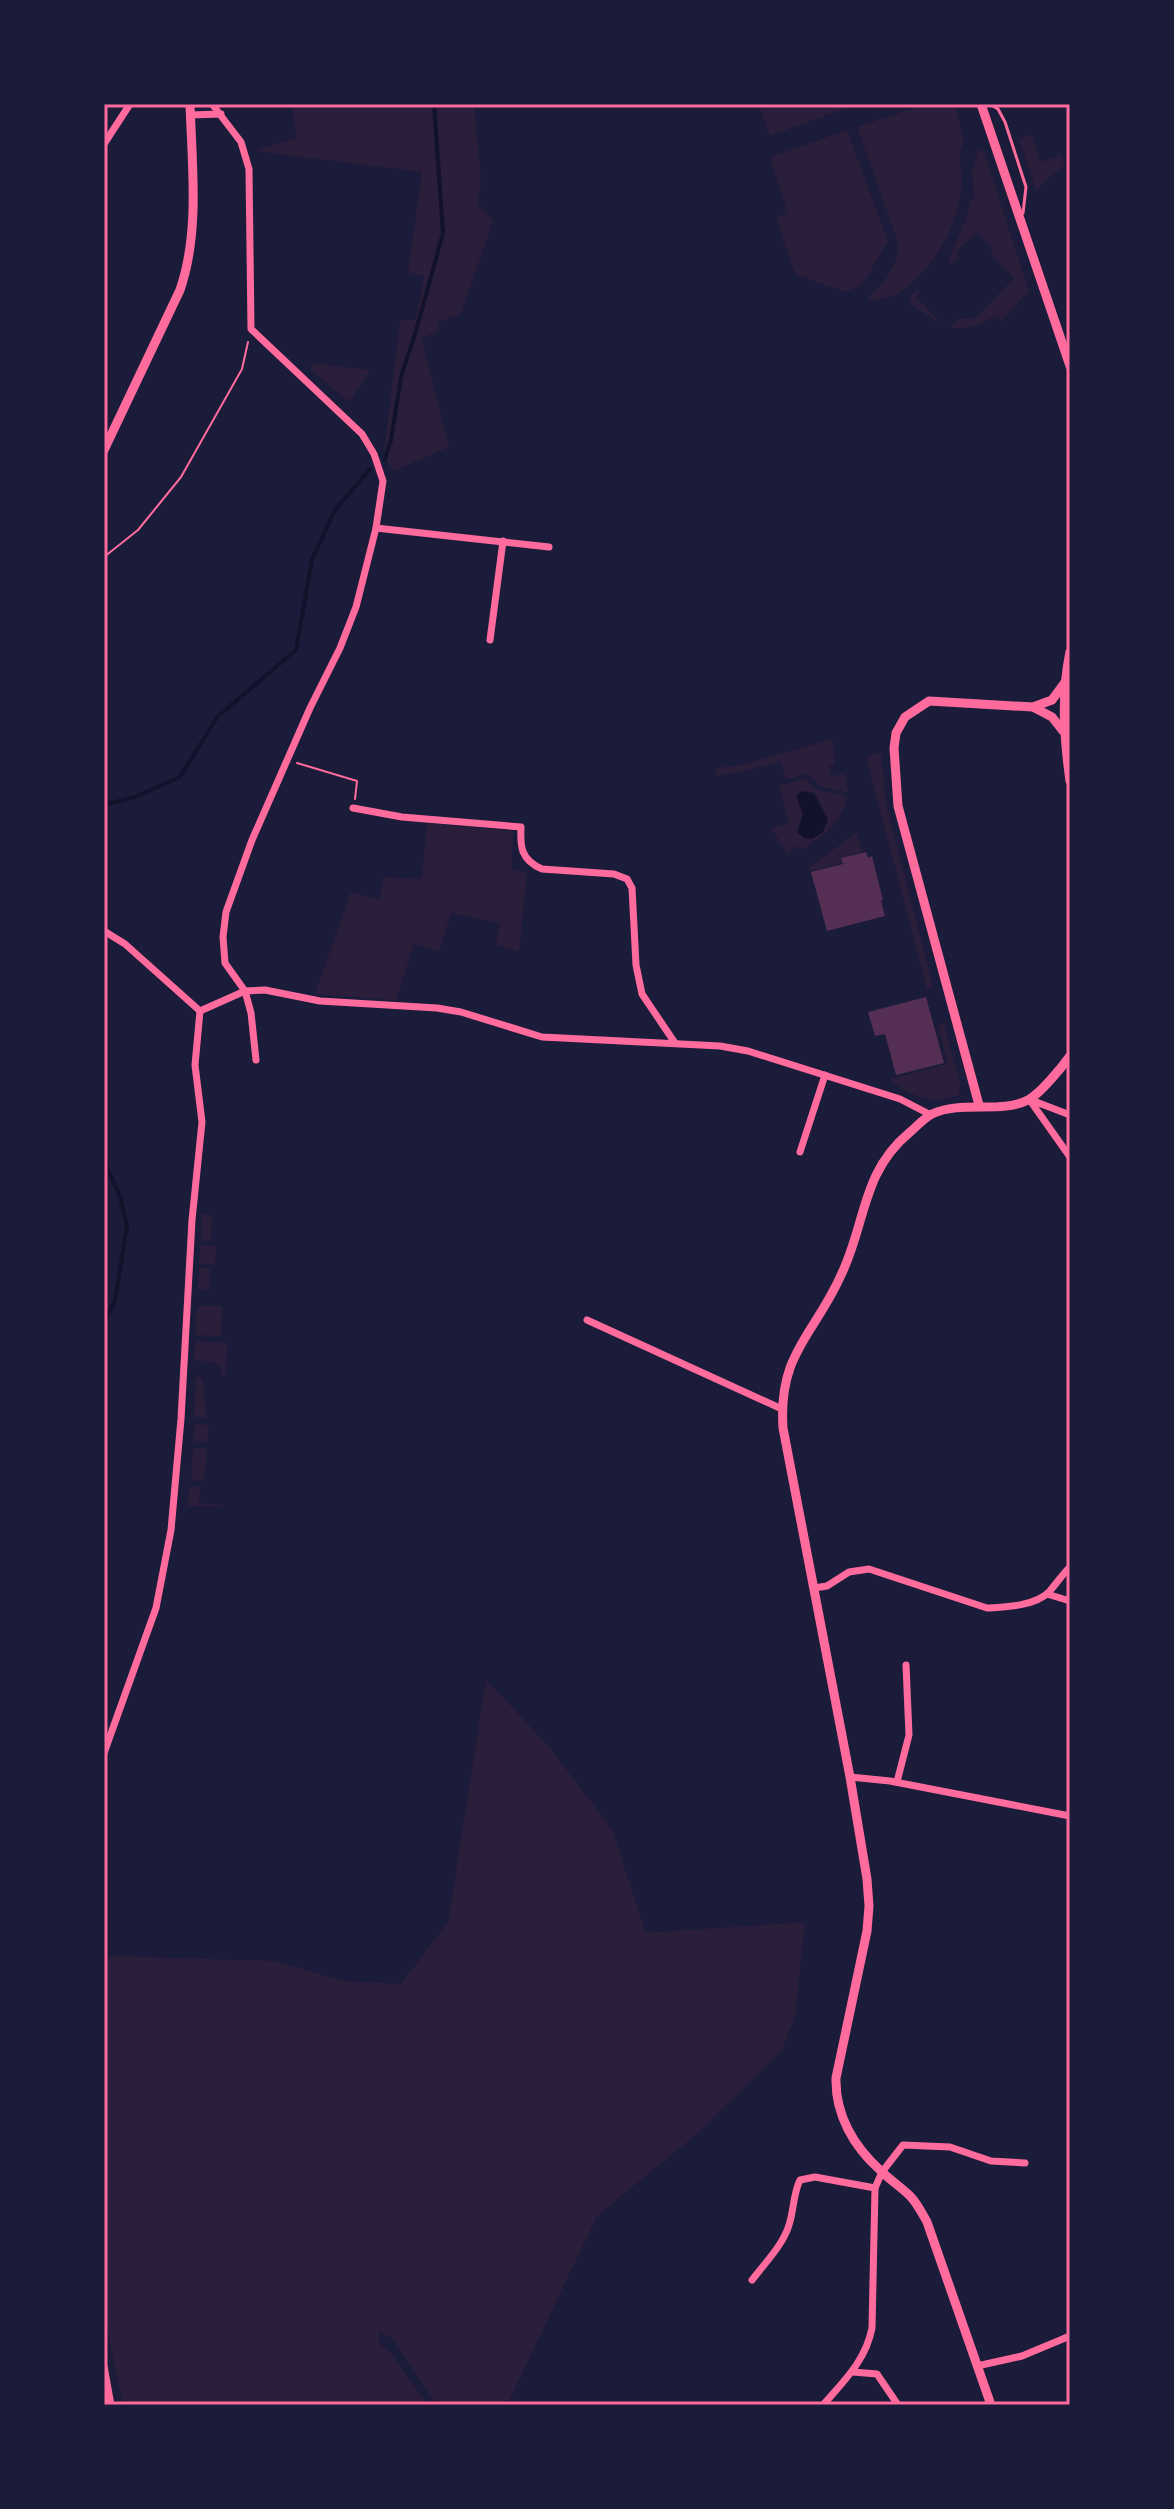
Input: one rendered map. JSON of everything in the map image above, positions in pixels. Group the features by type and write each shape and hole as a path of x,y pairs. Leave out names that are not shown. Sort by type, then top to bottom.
{"street":[{"path":"104,144 130,104"},
{"path":"212,104 241,142 249,169 251,329 362,434 374,454 383,481 376,528 351,620 252,840 226,912 223,937 225,963 245,991 251,1013 256,1060"},
{"path":"981,104 1070,366"},
{"path":"104,450 180,290 189,264 192,237 190,109 221,114"},
{"path":"1058,331 1070,347"},
{"path":"376,528 549,547"},
{"path":"490,640 503,541"},
{"path":"1070,652 1064,734 1070,781"},
{"path":"979,1105 898,806 894,748 896,733 905,717 929,701 1033,707 1052,700 1066,681"},
{"path":"1033,707 1052,717 1064,734"},
{"path":"353,808 402,817 521,827 520,847 532,865 542,869 614,874 627,879 632,888 636,965 642,994 675,1043"},
{"path":"104,931 125,944 200,1011"},
{"path":"200,1011 245,991 265,990 320,1001 461,1012 542,1037 720,1046 748,1051 900,1099 931,1115"},
{"path":"104,1753 156,1608 171,1530 181,1419 192,1220 202,1122 195,1065 200,1011"},
{"path":"991,2405 927,2222 911,2197 882,2172 855,2142 841,2115 836,2095 836,2078 863,1958 869,1906 867,1879 783,1428 783,1390 793,1356 843,1272 878,1169 900,1141 931,1115 951,1108 1007,1105 1029,1099 1070,1056"},
{"path":"800,1152 825,1075"},
{"path":"1029,1099 1070,1115"},
{"path":"1029,1099 1070,1157"},
{"path":"587,1320 782,1409"},
{"path":"814,1588 827,1586 849,1572 869,1569 987,1608 1036,1601 1047,1594 1070,1567"},
{"path":"1047,1594 1070,1601"},
{"path":"897,1782 909,1735 906,1665"},
{"path":"850,1777 897,1782 1070,1816"},
{"path":"823,2405 853,2372 869,2343 872,2328 875,2188 882,2172 903,2145 950,2147 991,2161 1025,2163"},
{"path":"752,2280 783,2239 800,2180 815,2177 875,2188"},
{"path":"977,2366 1022,2356 1070,2336"},
{"path":"104,2366 111,2405"},
{"path":"853,2372 877,2374 898,2405"}],"lane":[{"path":"990,104 998,109 1005,122 1026,187 1021,225"}],"path":[{"path":"104,557 138,530 181,477 242,369 251,329"},
{"path":"287,761 357,781 353,808"}],"shaded area":[{"path":"292,104 474,104 481,179 478,204 493,221 461,314 437,323 439,331 421,338 449,447 393,471 384,455 400,320 416,320 424,276 408,272 422,172 254,151 296,138"},
{"path":"758,104 858,104 770,136"},
{"path":"927,104 955,104 964,143 960,159 960,201 941,247 921,274 896,295 866,301 892,268 898,242 857,127"},
{"path":"847,130 888,241 862,285 845,292 795,274 776,218 788,213 771,157"},
{"path":"1031,134 1041,162 1061,155 1065,164 1036,190 1019,139"},
{"path":"983,149 1029,291 1001,321 995,316 968,327 950,327 959,319 974,319 1014,278 990,253 994,249 977,232 955,253 959,257 951,264 948,261 974,199 972,170 978,152"},
{"path":"918,290 920,292 916,296 941,324 911,304 910,296"},
{"path":"312,363 370,370 349,402 311,370"},
{"path":"833,739 835,764 829,766 832,776 845,773 848,792 822,787 807,774 786,779 781,761 717,776 716,768 741,765"},
{"path":"881,753 886,803 933,987 927,989 866,757"},
{"path":"806,778 814,789 847,796 845,806 837,821 824,834 802,850 795,846 788,855 771,828 789,823 779,786"},
{"path":"801,791 814,793 828,819 823,832 812,839 804,838 797,832 803,814 796,796"},
{"path":"427,823 513,831 512,869 527,873 519,952 496,945 500,923 451,913 439,952 414,944 396,1000 315,994 351,892 380,899 383,877 422,879"},
{"path":"857,833 862,852 841,858 842,863 811,871 810,866"},
{"path":"944,1024 960,1083 959,1095 940,1100 922,1098 889,1079 948,1064 938,1026"},
{"path":"202,1214 212,1215 211,1241 201,1241"},
{"path":"200,1246 216,1246 215,1265 199,1264"},
{"path":"199,1268 210,1268 209,1291 198,1289"},
{"path":"199,1306 222,1306 221,1336 195,1335"},
{"path":"195,1341 227,1343 226,1375 221,1375 221,1368 213,1362 194,1360"},
{"path":"196,1377 203,1378 206,1418 194,1417"},
{"path":"195,1424 209,1425 207,1442 193,1441"},
{"path":"193,1448 207,1449 204,1481 191,1480"},
{"path":"189,1486 200,1487 199,1503 222,1507 188,1506"},
{"path":"486,1680 546,1743 612,1829 646,1933 805,1922 795,2018 781,2051 698,2133 597,2216 507,2405 437,2405 393,2339 379,2331 379,2343 390,2352 428,2405 123,2405 104,2315 104,1959 115,1956 275,1961 344,1981 401,1984 448,1922"}],"building":[{"path":"866,852 868,858 872,856 885,916 827,931 811,872 843,864 841,858"},
{"path":"926,997 944,1063 896,1075 885,1034 875,1036 868,1012"}],"waterway":[{"path":"385,459 401,377 443,233 434,104"},
{"path":"104,805 135,797 180,777 218,716 296,650 312,560 335,510 370,469"},
{"path":"104,1161 120,1196 127,1226 115,1301 104,1322"}]}
